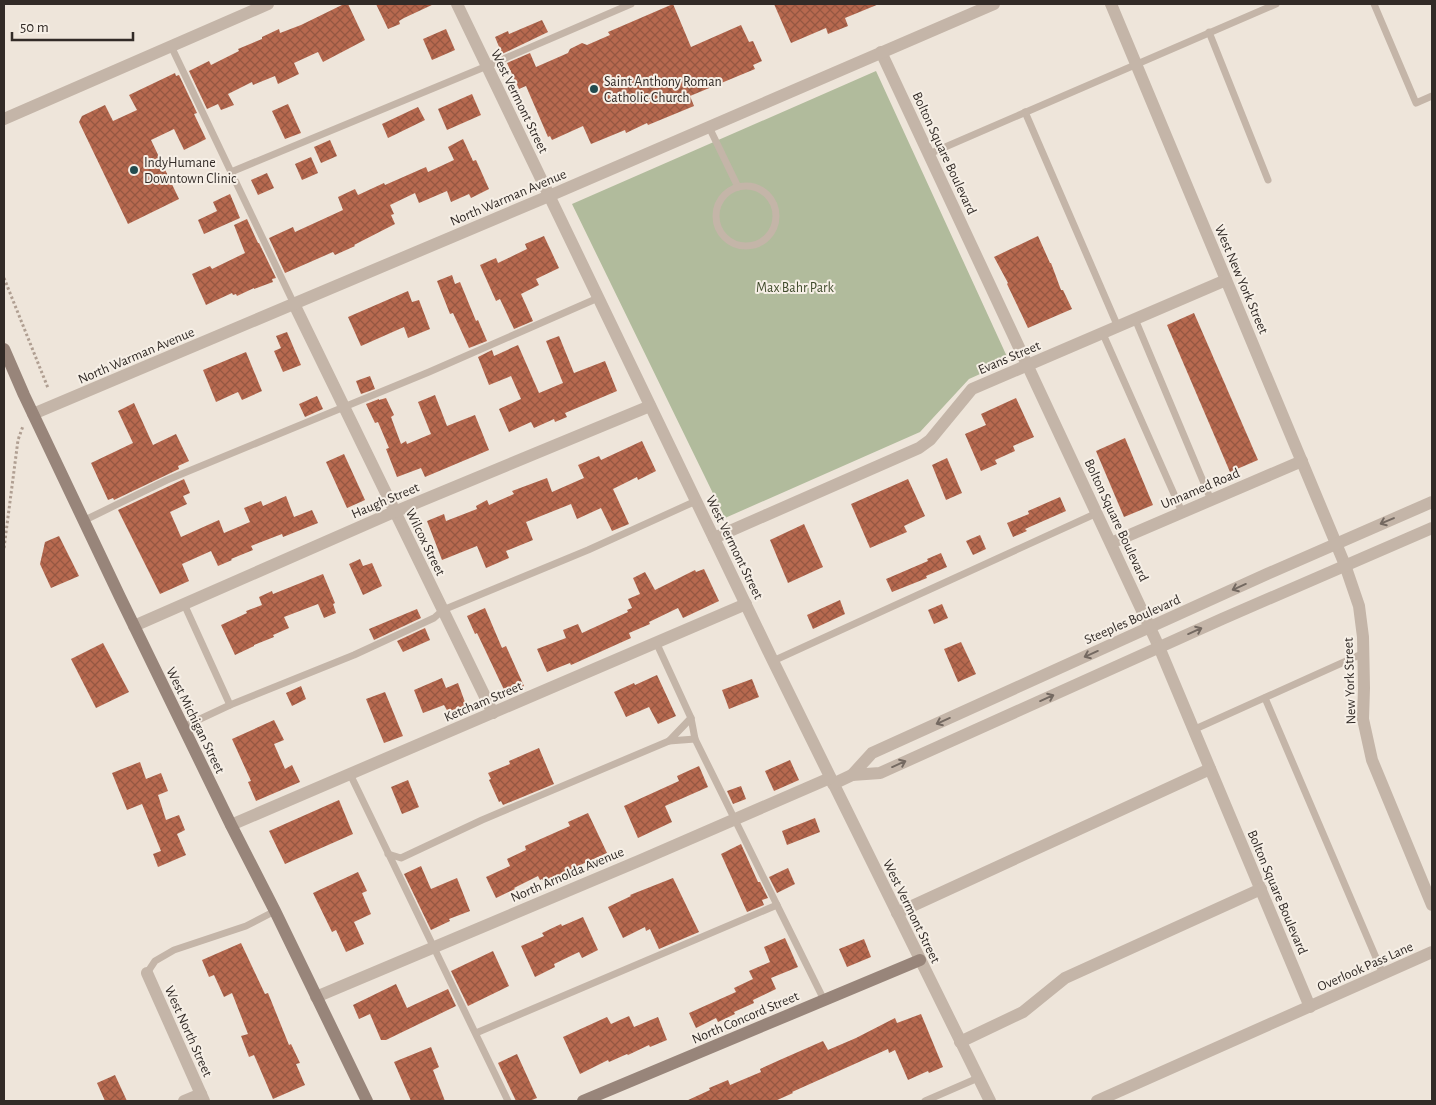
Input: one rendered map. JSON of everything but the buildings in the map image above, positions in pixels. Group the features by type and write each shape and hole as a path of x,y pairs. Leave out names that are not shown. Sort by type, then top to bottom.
{"main road":[{"name":"West Michigan Street","path":"4,349 83,521 275,911 366,1101"},
{"name":"North Concord Street","path":"582,1101 920,960"}],"street":[{"path":"4,119 268,4"},
{"name":"West Vermont Street","path":"457,4 831,781 990,1101"},
{"name":"North Warman Avenue","path":"33,414 550,196 994,4"},
{"name":"West New York Street","path":"1111,4 1345,565"},
{"name":"Bolton Square Boulevard","path":"881,52 1159,647 1310,1007"},
{"name":"Evans Street","path":"714,538 919,448 930,440 972,389 1226,280"},
{"name":"Wilcox Street","path":"294,304 493,713"},
{"name":"Haugh Street","path":"134,626 395,512 650,406"},
{"name":"Unnamed Road","path":"1111,543 1302,461"},
{"name":"Steeples Boulevard","path":"852,775 872,753 1336,543 1432,502"},
{"name":"Steeples Boulevard","path":"831,781 852,775 880,772 1159,647 1432,528"},
{"name":"New York Street","path":"1345,565 1359,606 1364,654 1363,719 1372,760 1432,905"},
{"name":"Ketcham Street","path":"231,825 746,604"},
{"path":"896,913 1210,769"},
{"name":"North Arnolda Avenue","path":"316,997 735,819 831,781"},
{"path":"960,1042 1023,1012 1066,978 1261,889"},
{"name":"Overlook Pass Lane","path":"1097,1101 1432,952"},
{"name":"West North Street","path":"146,973 202,1098"},
{"path":"184,1101 202,1098"}],"lane":[{"path":"231,172 631,4"},
{"path":"929,154 1276,4"},
{"path":"1374,4 1416,103 1432,96"},
{"path":"1209,32 1268,180"},
{"path":"171,46 294,304"},
{"path":"1025,112 1118,327"},
{"path":"709,126 738,187"},
{"path":"748,186 761,189 769,196 775,207 777,217 774,228 762,242 742,246 724,236 718,226 716,216 718,205 723,196 738,187 748,186"},
{"path":"83,521 167,480 429,372 598,298"},
{"path":"1135,320 1211,500"},
{"path":"1103,334 1182,512"},
{"path":"183,727 354,656 434,618 443,610 588,550 696,500"},
{"path":"773,661 1097,513"},
{"path":"184,604 230,706"},
{"path":"656,642 691,718 695,739 824,1000"},
{"path":"1194,730 1364,654"},
{"path":"1265,698 1383,974"},
{"path":"669,741 691,718"},
{"path":"388,854 401,858 482,820 669,741 695,739"},
{"path":"350,774 508,1101"},
{"path":"476,1033 777,905"},
{"path":"146,973 155,961 174,950 246,926 275,911"},
{"path":"921,1101 926,1101 978,1078"}],"path":[{"path":"4,278 48,388"},
{"path":"4,548 18,440"}],"green space":[{"name":"Max Bahr Park","path":"876,71 1009,361 969,379 920,432 725,518 572,204"}],"place":[{"name":"Saint Anthony Roman Catholic Church","path":"594,89"},
{"name":"IndyHumane Downtown Clinic","path":"134,170"}]}
